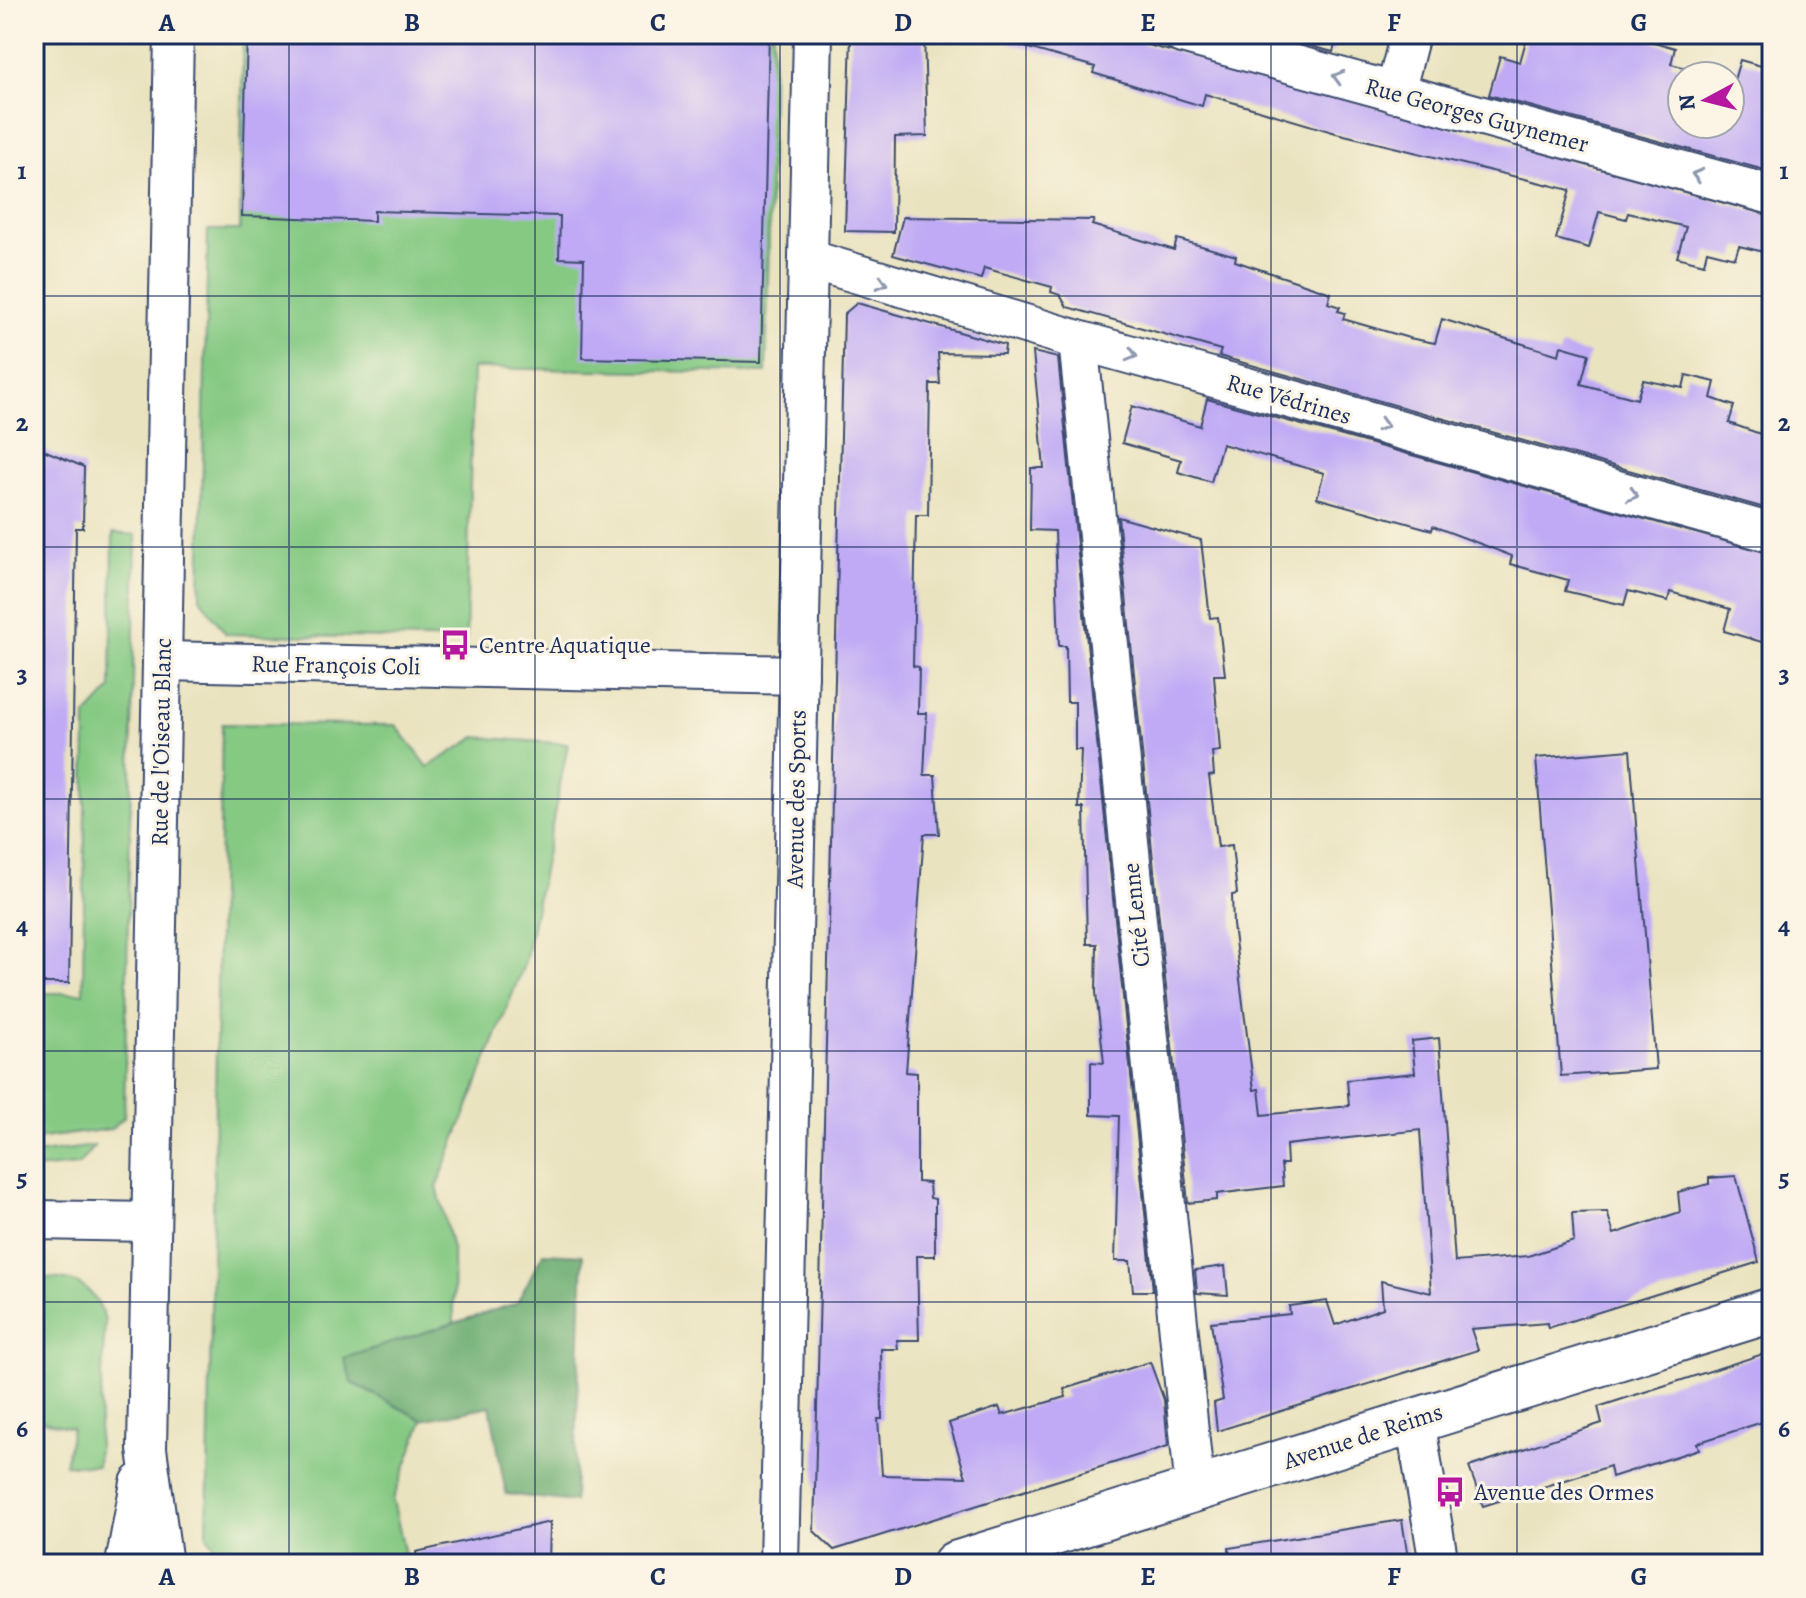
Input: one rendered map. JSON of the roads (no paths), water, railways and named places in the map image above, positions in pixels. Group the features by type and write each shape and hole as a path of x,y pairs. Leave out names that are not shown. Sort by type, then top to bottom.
{"street":[{"name":"Rue de l'Oiseau Blanc","path":"163,1564 147,1449 174,34"},
{"name":"Avenue des Sports","path":"779,1564 813,34"},
{"name":"Rue Georges Guynemer","path":"1182,34 1772,195"},
{"path":"1395,93 1410,34"},
{"name":"Rue Védrines","path":"808,259 1078,340 1772,533"},
{"name":"Cité Lenne","path":"1078,340 1195,1490"},
{"name":"Rue François Coli","path":"162,661 799,675"},
{"path":"34,1220 151,1222"},
{"name":"Avenue de Reims","path":"955,1564 1772,1310"},
{"path":"1415,1420 1439,1564"},
{"name":"Rue de l'Oiseau Blanc","path":"125,1564 147,1449"}],"place":[{"name":"Centre Aquatique","path":"455,645"},
{"name":"Avenue des Ormes","path":"1450,1492"}]}
